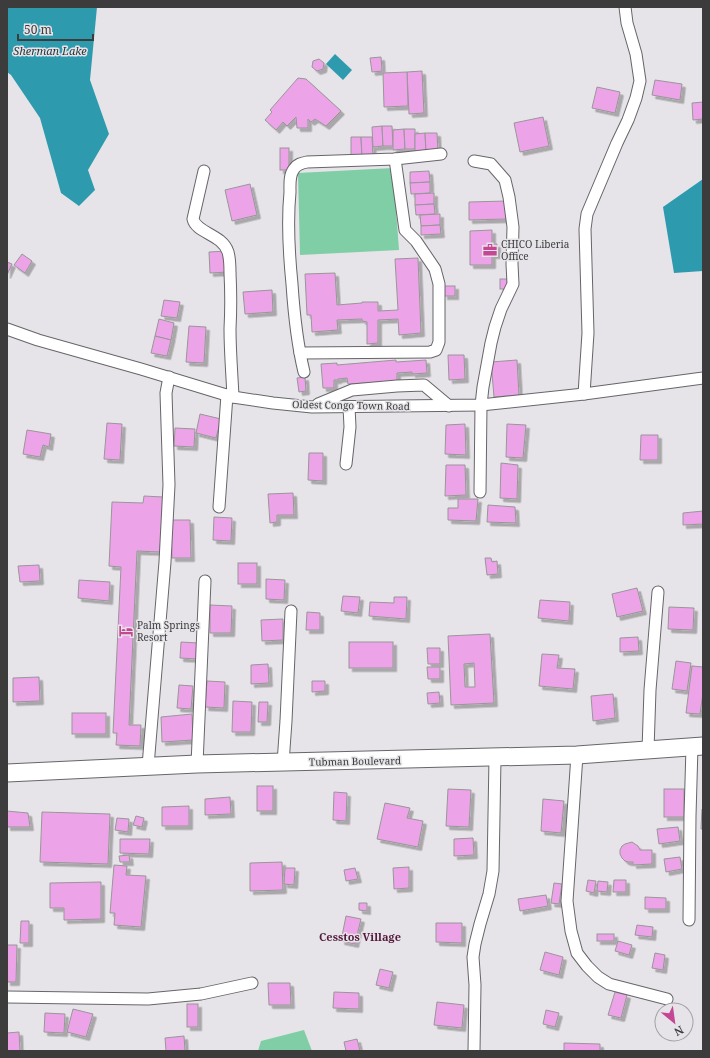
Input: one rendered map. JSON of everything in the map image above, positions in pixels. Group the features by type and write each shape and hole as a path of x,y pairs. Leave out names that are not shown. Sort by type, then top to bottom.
{"highway":[{"name":"Tubman Boulevard","path":"7,773 197,764 577,755 698,746"}],"street":[{"path":"584,394 588,333 585,228 587,214 628,120 640,81 636,54 627,23 625,7"},
{"path":"304,372 295,321 290,264 288,212 291,175 294,169 299,164 307,162 395,159 442,154"},
{"path":"300,352 430,352 436,350 438,346 439,284 435,269 416,241 405,230 395,159"},
{"path":"474,161 491,164 505,180 509,196 513,227 513,284 501,309 491,343 481,405 480,492"},
{"path":"204,171 193,219 195,225 221,242 228,252 231,290 230,396 219,507"},
{"name":"Oldest Congo Town Road","path":"7,329 38,340 230,396 273,403 312,407 481,405 584,394 703,378"},
{"path":"148,766 165,562 169,492 166,393 169,377"},
{"path":"312,407 352,390 417,385 424,385 449,406"},
{"path":"346,464 350,427 349,407"},
{"path":"197,764 205,581"},
{"path":"648,750 650,690 658,592"},
{"path":"283,763 291,611"},
{"path":"689,920 690,816 698,746"},
{"path":"577,755 568,901 571,931 577,953 587,966 608,984 667,999"},
{"path":"474,1051 476,985 473,957 476,938 489,894 493,871 495,758"},
{"path":"7,997 148,999 201,994 252,983"}],"green space":[{"path":"393,168 399,250 300,255 298,173"},
{"path":"304,1030 312,1051 258,1051 261,1041"}],"water":[{"name":"Sherman Lake","path":"7,7 97,7 90,80 109,134 88,170 95,190 79,206 61,193 40,118 11,75 7,72"},
{"path":"335,54 352,70 343,80 326,64"},
{"path":"703,179 703,271 674,273 663,207"}],"building":[{"path":"381,57 382,71 372,72 370,58"},
{"path":"319,59 324,63 323,69 317,71 312,67 313,61"},
{"path":"422,71 424,113 409,114 407,72"},
{"path":"407,72 408,106 384,107 383,73"},
{"path":"298,78 306,79 341,111 326,126 315,119 311,122 308,119 308,128 297,128 296,117 287,126 283,122 276,130 265,120 272,112 270,110"},
{"path":"655,80 682,84 680,100 652,95"},
{"path":"597,87 620,92 615,113 592,108"},
{"path":"703,102 703,119 693,120 692,103"},
{"path":"543,117 549,146 520,152 514,123"},
{"path":"382,126 383,146 373,147 372,127"},
{"path":"382,126 392,126 393,146 383,146"},
{"path":"404,129 405,149 393,150 393,130"},
{"path":"404,129 415,129 415,149 405,149"},
{"path":"425,133 426,152 415,153 415,134"},
{"path":"425,133 437,133 438,152 426,152"},
{"path":"351,137 361,137 362,157 351,157"},
{"path":"361,137 372,137 373,156 362,157"},
{"path":"280,148 289,148 289,170 280,170"},
{"path":"429,171 430,182 410,183 410,172"},
{"path":"430,182 430,193 411,194 410,183"},
{"path":"250,184 257,215 232,221 225,190"},
{"path":"434,193 434,204 415,205 415,194"},
{"path":"506,201 506,219 469,220 469,202"},
{"path":"434,204 435,214 416,215 415,205"},
{"path":"440,214 440,225 421,226 420,215"},
{"path":"440,225 441,234 421,235 421,226"},
{"path":"492,230 492,244 497,244 497,255 492,255 492,265 470,265 470,231"},
{"path":"227,251 228,272 210,273 209,252"},
{"path":"22,254 32,261 25,273 14,265"},
{"path":"418,258 421,333 399,335 398,319 378,320 378,343 367,344 367,322 362,321 362,319 337,320 338,330 312,332 311,315 307,315 305,274 335,273 337,305 378,302 378,311 398,310 395,259"},
{"path":"7,262 12,264 7,275"},
{"path":"500,279 508,279 508,289 500,289"},
{"path":"444,286 455,286 455,296 444,296"},
{"path":"272,290 273,312 245,314 243,292"},
{"path":"164,300 180,302 177,318 161,316"},
{"path":"159,319 174,323 171,340 155,336"},
{"path":"189,326 206,327 204,363 186,362"},
{"path":"155,336 171,340 167,356 151,353"},
{"path":"448,355 464,355 465,379 449,380"},
{"path":"396,360 396,362 426,360 427,373 397,373 397,381 348,384 347,378 338,379 334,380 334,388 323,388 321,364 337,363 337,365"},
{"path":"517,360 519,395 494,397 491,362"},
{"path":"305,377 306,391 299,392 297,378"},
{"path":"200,414 221,419 216,438 196,433"},
{"path":"107,423 122,424 120,460 104,459"},
{"path":"465,424 466,455 445,454 446,425"},
{"path":"507,424 526,425 523,458 506,457"},
{"path":"175,428 195,429 194,447 174,446"},
{"path":"27,430 51,434 49,447 43,445 40,457 23,454"},
{"path":"641,435 658,435 658,460 640,460"},
{"path":"309,453 323,453 323,481 308,480"},
{"path":"501,463 518,465 517,499 500,498"},
{"path":"446,465 465,465 466,495 445,496"},
{"path":"293,493 294,515 277,515 277,522 270,523 268,494"},
{"name":"Palm Springs Resort","path":"144,496 163,497 160,552 137,551 129,725 141,725 140,746 116,745 117,733 113,733 121,567 109,566 112,502 143,503"},
{"path":"458,499 478,499 476,521 448,520 448,508 458,508"},
{"path":"488,505 515,507 516,523 487,522"},
{"path":"703,511 703,524 683,525 683,513"},
{"path":"214,517 232,518 231,541 213,540"},
{"path":"171,520 190,520 191,558 172,558"},
{"path":"485,558 491,558 492,562 497,561 498,574 487,575"},
{"path":"238,563 257,563 257,584 238,584"},
{"path":"39,565 40,581 20,582 18,566"},
{"path":"266,579 285,580 284,600 266,599"},
{"path":"79,580 110,582 109,601 78,598"},
{"path":"637,588 643,611 617,617 612,594"},
{"path":"343,596 360,597 358,613 341,611"},
{"path":"394,597 407,597 406,619 369,616 370,602 394,603"},
{"path":"540,600 570,602 569,621 538,618"},
{"path":"210,605 232,606 231,633 210,633"},
{"path":"669,607 694,608 693,630 668,629"},
{"path":"307,612 320,613 320,630 306,630"},
{"path":"283,619 283,640 262,641 261,620"},
{"path":"490,634 494,703 451,705 448,636","holes":["474,663 475,687 465,687 464,664"]},
{"path":"638,637 639,651 620,652 620,638"},
{"path":"181,642 198,643 197,659 180,658"},
{"path":"349,642 393,642 393,668 349,668"},
{"path":"427,648 440,648 440,664 428,664"},
{"path":"542,654 559,655 557,668 575,669 573,689 539,686"},
{"path":"676,661 691,663 687,691 672,689"},
{"path":"268,664 269,683 251,684 251,665"},
{"path":"692,666 703,667 703,693 700,714 686,713"},
{"path":"427,667 440,667 440,679 428,679"},
{"path":"39,677 40,701 13,702 13,678"},
{"path":"207,681 225,682 224,708 205,707"},
{"path":"312,681 325,681 325,691 312,692"},
{"path":"179,685 193,686 191,709 177,708"},
{"path":"439,692 440,703 428,704 427,693"},
{"path":"613,694 615,718 593,721 591,696"},
{"path":"233,701 252,702 251,732 232,732"},
{"path":"259,702 268,702 267,722 258,722"},
{"path":"72,713 106,713 106,734 72,734"},
{"path":"192,714 193,740 162,742 161,717"},
{"path":"257,786 273,786 273,811 257,811"},
{"path":"448,789 471,790 469,827 446,826"},
{"path":"664,789 684,789 684,817 664,817"},
{"path":"334,792 347,793 346,821 333,820"},
{"path":"230,797 231,814 205,815 205,799"},
{"path":"543,799 564,801 561,833 541,831"},
{"path":"385,803 410,808 407,818 423,821 418,847 377,839"},
{"path":"189,806 189,826 162,826 162,807"},
{"path":"702,809 703,829 701,829"},
{"path":"7,811 28,813 30,827 7,827"},
{"path":"42,812 110,814 108,864 40,862"},
{"path":"136,816 144,818 142,827 133,825"},
{"path":"117,818 129,819 128,832 115,830"},
{"path":"678,827 680,841 659,844 657,829"},
{"path":"473,838 474,855 454,856 454,839"},
{"path":"120,839 150,839 149,854 120,853"},
{"path":"632,842 638,846 640,850 652,850 652,864 633,865 633,862 625,861 622,858 620,850 622,846"},
{"path":"129,855 130,862 120,862 119,856"},
{"path":"680,857 682,869 666,872 664,859"},
{"path":"282,862 283,890 250,891 250,863"},
{"path":"114,865 127,866 126,875 146,876 141,927 114,925 115,913 110,913"},
{"path":"409,867 409,888 394,889 393,868"},
{"path":"285,868 295,868 294,885 284,884"},
{"path":"355,868 358,879 346,881 344,870"},
{"path":"588,880 596,881 594,893 586,891"},
{"path":"614,880 626,880 626,892 613,892"},
{"path":"598,881 608,882 607,892 597,891"},
{"path":"101,882 101,919 64,920 64,908 50,908 50,883"},
{"path":"554,883 562,884 559,904 551,903"},
{"path":"546,895 548,906 520,911 518,899"},
{"path":"645,897 666,898 666,909 645,909"},
{"path":"359,903 367,903 367,911 359,910"},
{"path":"346,916 361,919 355,944 341,941"},
{"path":"21,921 29,921 29,943 20,943"},
{"path":"436,923 462,923 462,943 436,942"},
{"path":"637,925 653,927 652,937 635,935"},
{"path":"597,934 614,934 614,941 597,941"},
{"path":"618,941 632,945 629,955 615,951"},
{"path":"7,945 17,945 16,982 7,982"},
{"path":"545,952 563,957 559,975 540,970"},
{"path":"655,953 665,955 663,970 652,968"},
{"path":"380,969 393,972 389,988 376,985"},
{"path":"268,983 290,983 291,1005 269,1005"},
{"path":"334,992 359,993 359,1009 333,1008"},
{"path":"615,992 627,995 621,1018 608,1015"},
{"path":"437,1002 464,1005 462,1028 434,1025"},
{"path":"187,1004 198,1004 198,1027 187,1027"},
{"path":"73,1009 93,1014 86,1037 67,1032"},
{"path":"546,1010 559,1013 555,1027 543,1024"},
{"path":"45,1013 65,1014 64,1033 44,1032"},
{"path":"19,1032 20,1051 7,1051 7,1033"},
{"path":"184,1036 185,1051 166,1051 165,1038"},
{"path":"357,1039 360,1051 346,1051 344,1042"},
{"path":"564,1043 600,1044 600,1051 564,1051"}],"place":[{"name":"CHICO Liberia Office","path":"490,250"},
{"name":"Palm Springs Resort","path":"126,631"}],"district":[{"name":"Cesstos Village","path":"360,936"}]}
